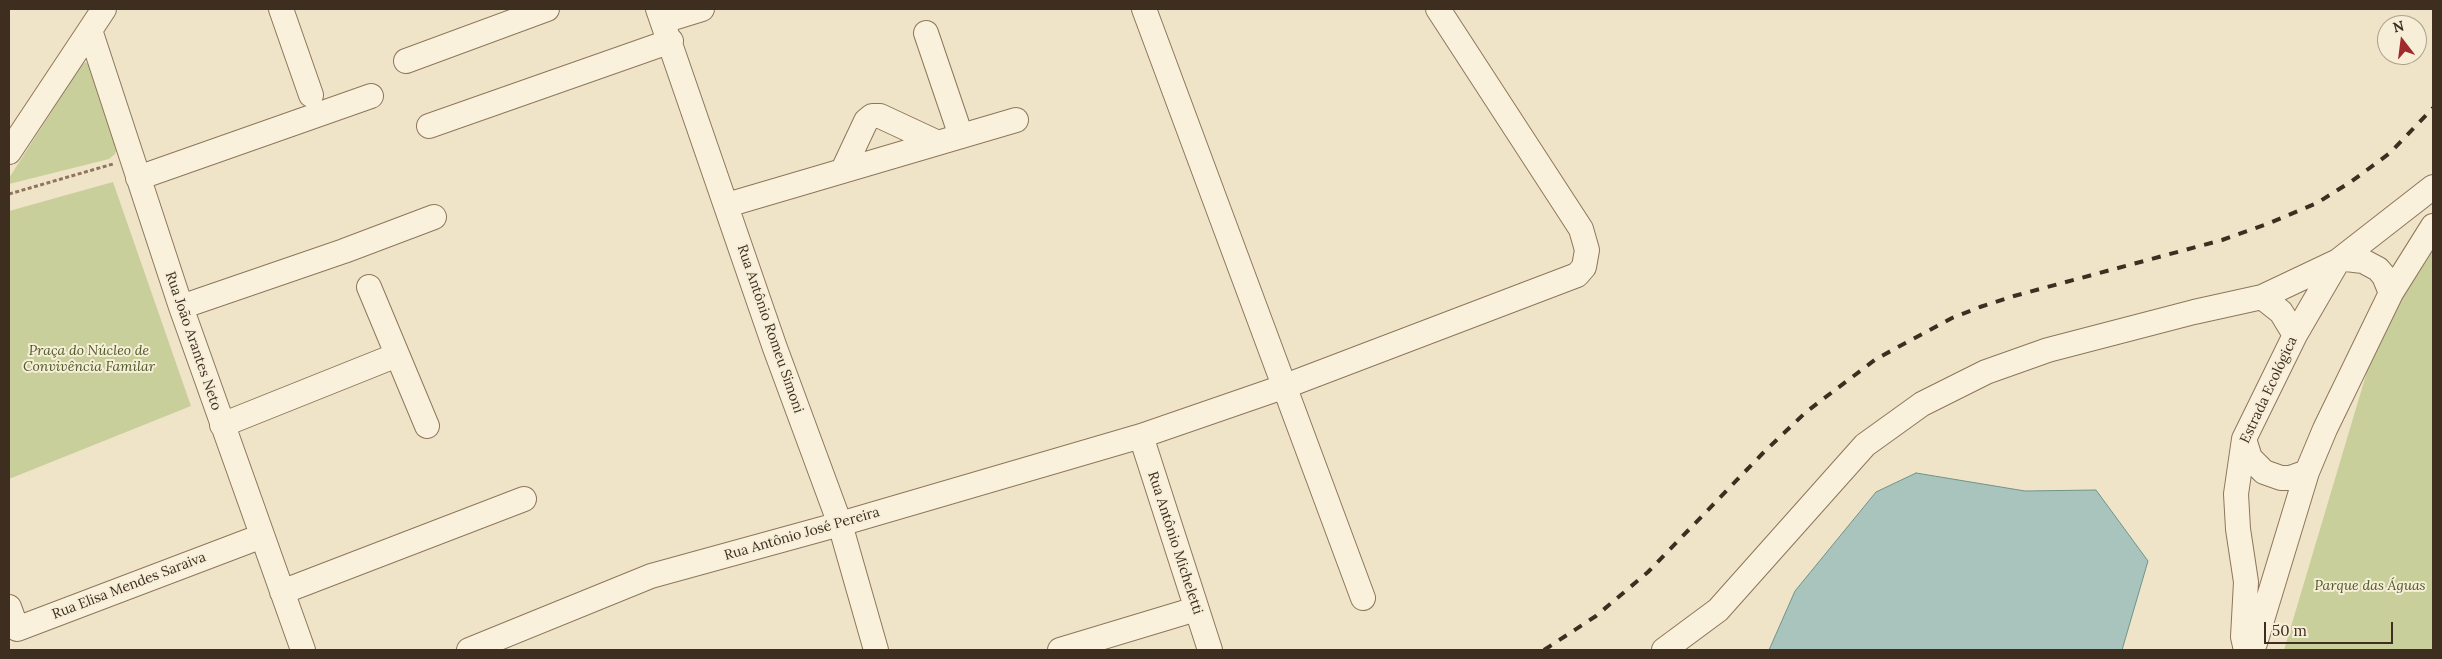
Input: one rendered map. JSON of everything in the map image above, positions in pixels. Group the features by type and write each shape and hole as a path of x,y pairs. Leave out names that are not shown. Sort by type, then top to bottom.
{"street":[{"path":"9,152 104,9"},
{"path":"281,9 312,95"},
{"path":"406,61 547,9"},
{"path":"429,126 702,9"},
{"path":"1144,9 1363,598"},
{"name":"Rua Antônio José Pereira","path":"469,650 651,576 840,524 1141,436 1283,387 1577,275 1584,267 1587,250 1581,229 1438,9"},
{"name":"Rua Antônio Romeu Simoni","path":"664,24 776,348 840,524 876,650"},
{"name":"Rua João Arantes Neto","path":"90,30 181,306 303,650"},
{"path":"926,32 961,136"},
{"path":"134,168 371,96"},
{"path":"843,170 866,121 872,116 880,116 938,143"},
{"path":"727,205 1016,120"},
{"name":"Estrada Ecológica","path":"2246,650 2243,637 2246,582 2236,494 2244,439 2295,334 2338,261 2433,187"},
{"path":"181,306 344,251 434,217"},
{"path":"2250,650 2254,643 2307,472 2348,378 2391,292 2433,226"},
{"path":"1664,650 1718,610 1865,445 1922,404 1986,372 2048,350 2194,312 2262,298 2338,261 2354,259 2371,264 2384,276 2391,292"},
{"path":"369,287 427,426"},
{"path":"2262,298 2281,312 2295,334"},
{"path":"222,425 397,355"},
{"name":"Rua Antônio Micheletti","path":"1141,436 1210,650"},
{"path":"2244,439 2250,458 2264,472 2281,478 2290,478 2307,472"},
{"path":"282,592 524,499"},
{"name":"Rua Elisa Mendes Saraiva","path":"9,608 18,629 262,536"},
{"path":"1060,650 1196,609"}],"path":[{"path":"9,194 134,168"}],"green space":[{"path":"85,62 89,65 117,148 115,154 109,159 9,184 9,178"},
{"name":"Praça do Núcleo de Convivência Familar","path":"113,182 191,406 9,479 9,211"},
{"name":"Parque das Águas","path":"2433,247 2433,650 2284,650 2382,321"}],"water":[{"path":"1916,473 2025,491 2096,490 2148,561 2122,650 1769,650 1795,591 1876,492"}],"railway":[{"path":"1544,650 1596,616 1648,572 1763,453 1806,412 1876,359 1952,318 1980,307 2014,296 2222,240 2317,203 2352,181 2390,153 2433,108"}]}
